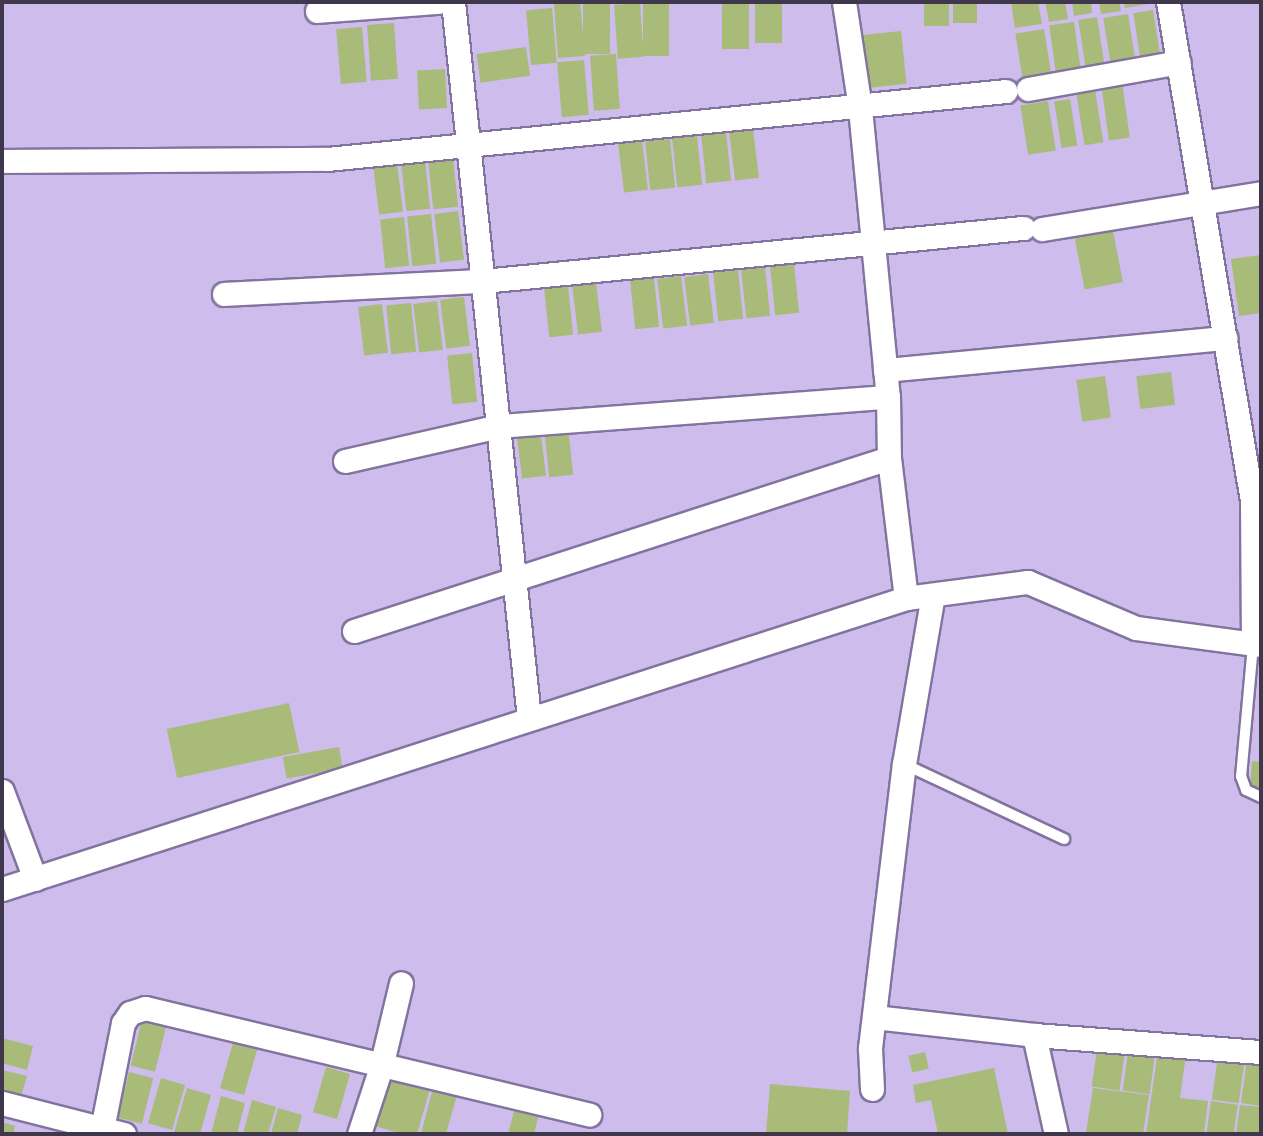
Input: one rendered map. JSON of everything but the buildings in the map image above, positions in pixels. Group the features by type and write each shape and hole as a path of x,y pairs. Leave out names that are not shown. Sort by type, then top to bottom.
{"street":[{"path":"317,11 438,2"},
{"path":"453,2 467,149 517,579 529,718"},
{"path":"844,2 860,108 885,370 889,458 906,598"},
{"path":"2,889 906,598 1028,582 1136,628 1257,645 1256,502 1168,2"},
{"path":"2,161 327,159 467,149 1017,90 1179,62"},
{"path":"224,294 482,281 873,240 1032,228 1203,204 1261,193"},
{"path":"885,370 1226,338"},
{"path":"345,461 499,426 887,397"},
{"path":"354,631 889,458"},
{"path":"872,1089 870,1048 904,764 933,594"},
{"path":"2,791 35,879"},
{"path":"359,1134 381,1067 401,983"},
{"path":"2,1103 113,1132 123,1023 137,1009 164,1010 381,1067 589,1115"},
{"path":"874,1017 1034,1035 1261,1052"},
{"path":"1034,1035 1056,1134"}],"lane":[{"path":"1257,645 1241,776 1246,790 1261,797"},
{"path":"904,764 1064,839"}]}
